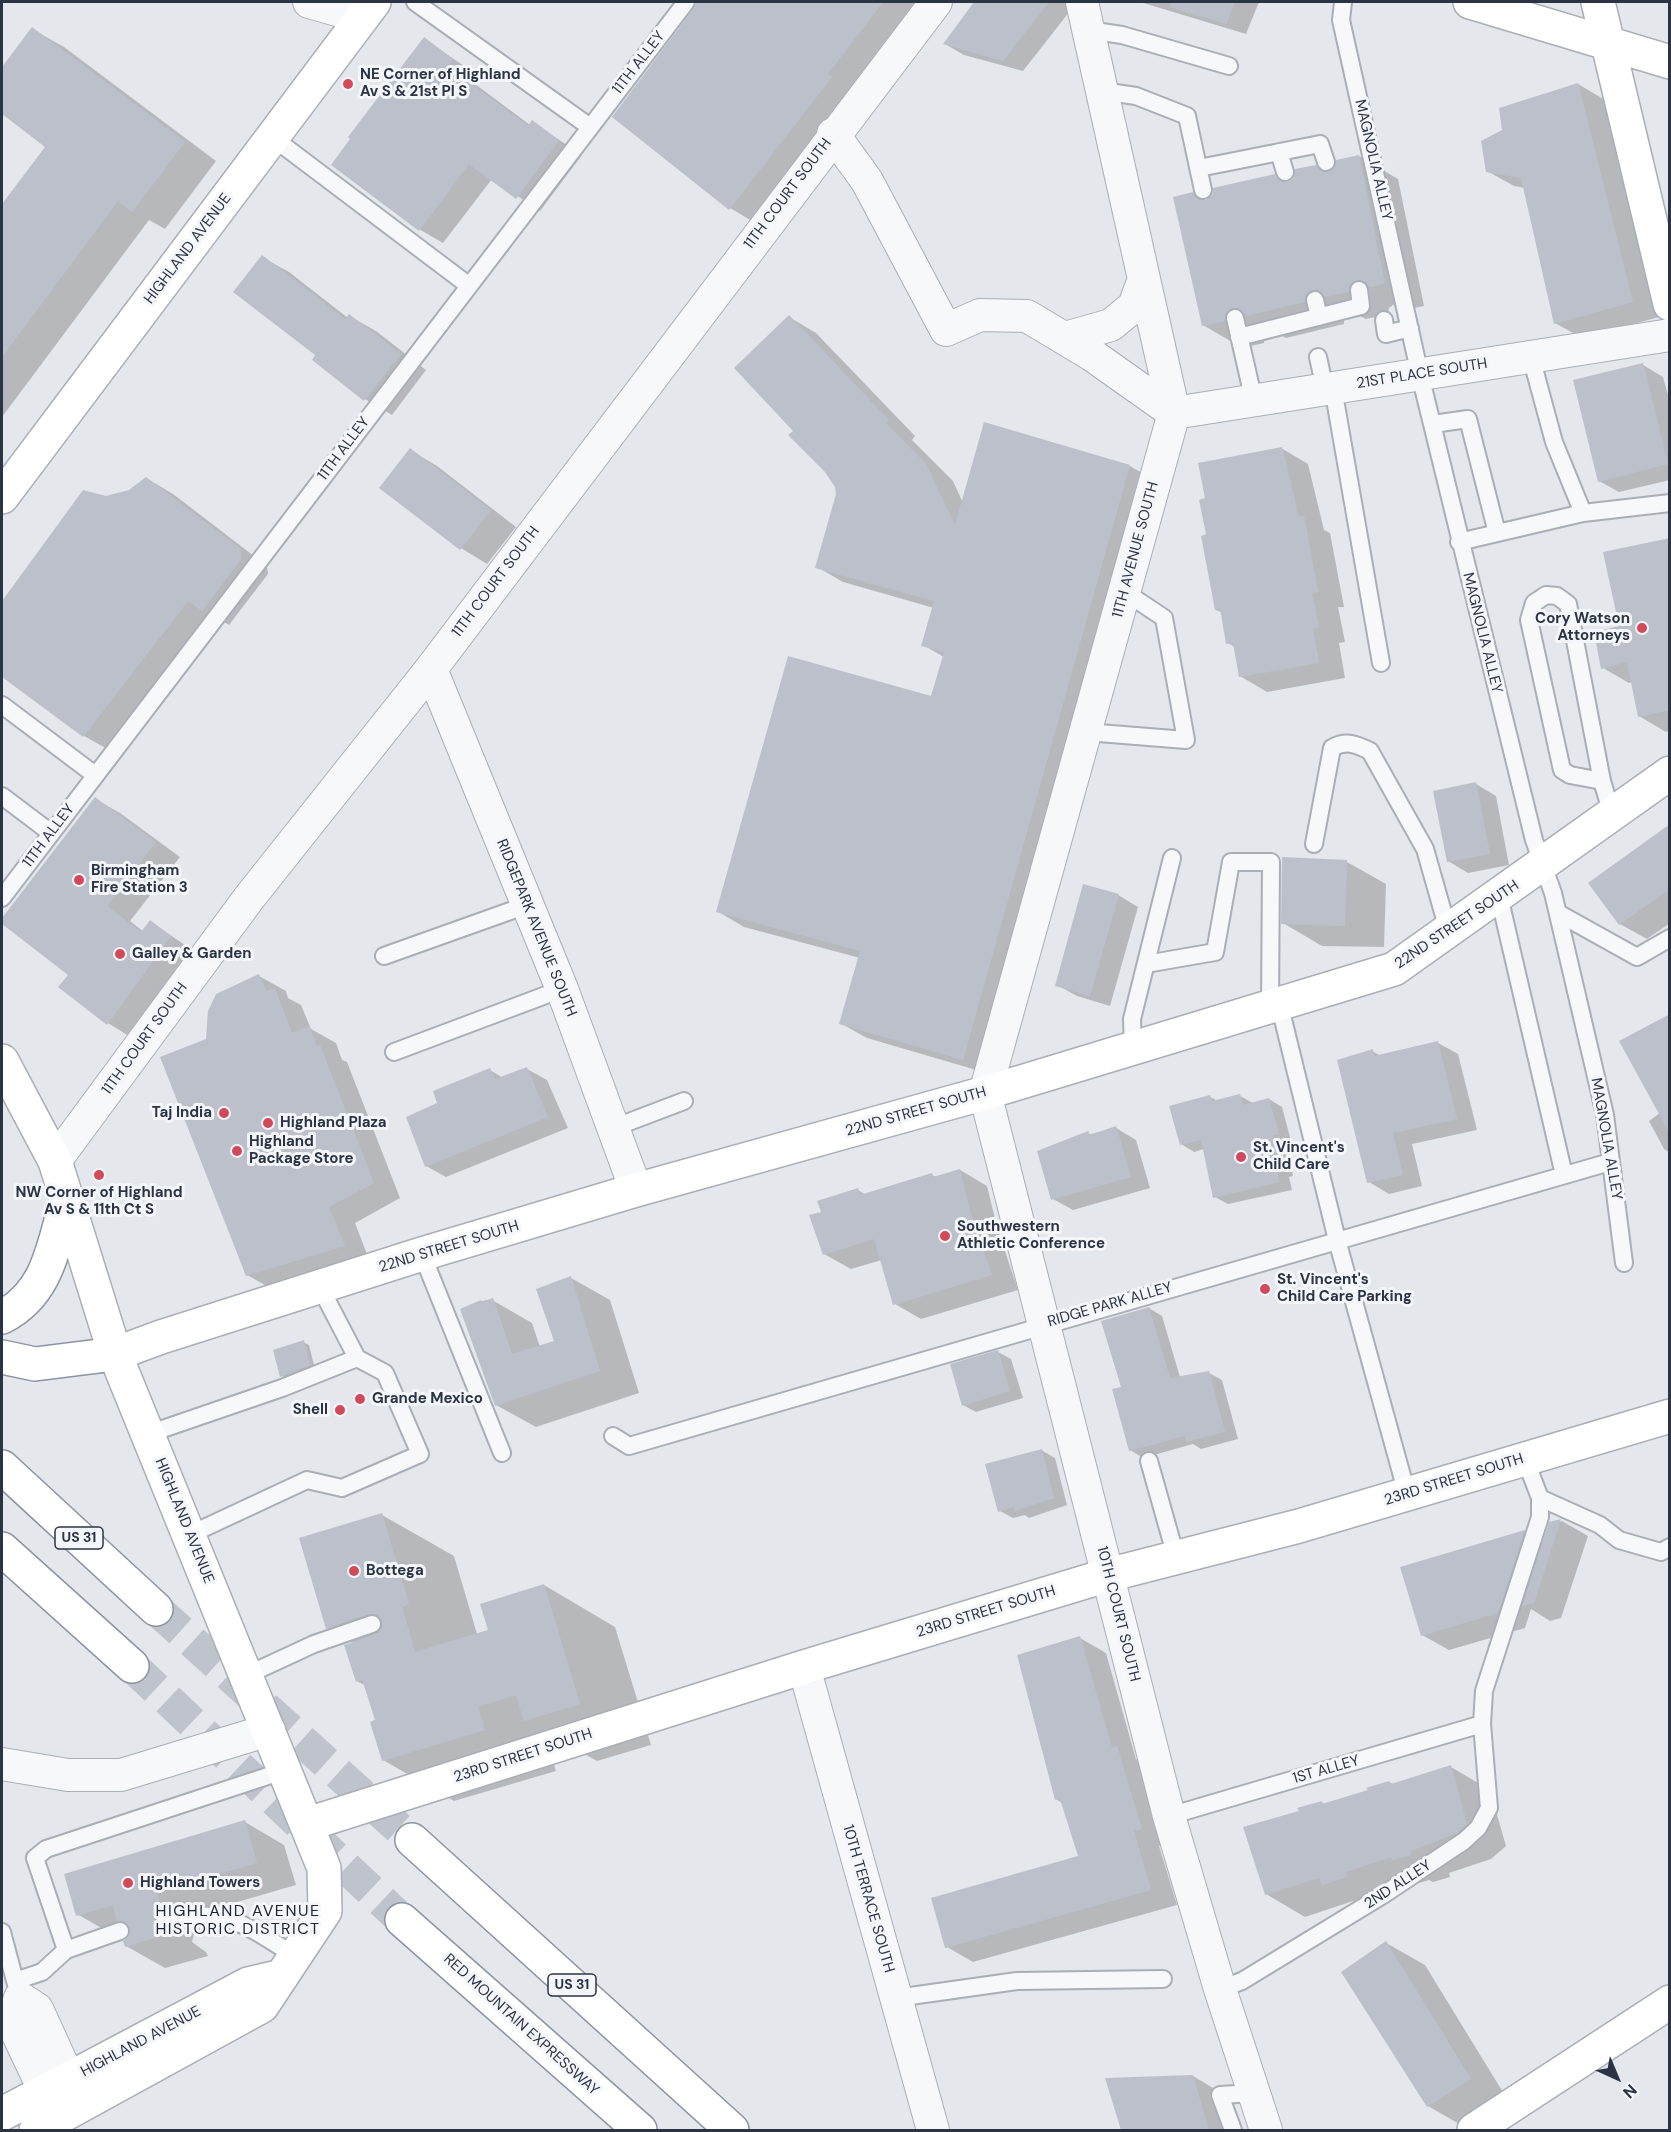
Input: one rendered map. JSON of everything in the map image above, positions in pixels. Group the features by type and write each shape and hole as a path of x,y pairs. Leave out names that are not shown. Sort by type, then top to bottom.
{"main road":[{"path":"1470,2 1670,62"},
{"path":"1598,2 1670,304"},
{"name":"HIGHLAND AVENUE","path":"2,497 368,9"},
{"name":"22ND STREET SOUTH","path":"2,1357 35,1364 115,1354 161,1336 422,1254 636,1190 985,1093 1394,969 1544,865 1670,773"},
{"name":"HIGHLAND AVENUE","path":"2,1061 56,1161 115,1354 308,1824 324,1868 325,1911 288,1966 248,1984 58,2105 2,2114"},
{"path":"2,1317 15,1310 37,1290 44,1276 67,1199"},
{"name":"23RD STREET SOUTH","path":"308,1824 804,1667 1108,1575 1299,1526 1670,1416"},
{"name":"US 31","path":"2,1467 156,1609"},
{"path":"2,1549 132,1666"},
{"name":"US 31","path":"412,1840 732,2130"},
{"name":"RED MOUNTAIN EXPRESSWAY","path":"402,1920 640,2130"},
{"path":"1474,2130 1670,2002"}],"street":[{"path":"309,2 368,9"},
{"name":"11TH COURT SOUTH","path":"56,1161 249,898 431,669 833,134 936,2"},
{"name":"11TH AVENUE SOUTH","path":"985,1093 1174,413 1085,16"},
{"path":"833,134 867,181 946,330 980,315 1027,316 1065,338 1174,413"},
{"path":"1065,338 1093,333 1111,326 1134,306 1144,279"},
{"name":"21ST PLACE SOUTH","path":"1174,413 1670,335"},
{"name":"RIDGEPARK AVENUE SOUTH","path":"431,669 562,989 636,1190"},
{"name":"10TH COURT SOUTH","path":"985,1093 1169,1816 1220,1989 1266,2130"},
{"name":"10TH TERRACE SOUTH","path":"804,1667 933,2130"},
{"path":"2,1764 68,1775 121,1775 269,1730"},
{"path":"18,1990 37,2009 58,2105"}],"lane":[{"path":"416,2 590,127"},
{"name":"11TH ALLEY","path":"2,898 686,2"},
{"name":"MAGNOLIA ALLEY","path":"1343,2 1341,20 1459,542 1534,840 1558,913 1605,1115 1624,1263"},
{"path":"1085,16 1122,35 1229,66"},
{"path":"1102,91 1136,96 1187,116 1203,190"},
{"path":"272,137 468,285"},
{"path":"1199,168 1320,144 1326,162"},
{"path":"1279,152 1285,172"},
{"path":"1239,337 1361,306 1359,290"},
{"path":"1315,300 1319,317"},
{"path":"1235,318 1254,401"},
{"path":"1384,320 1386,334 1410,327"},
{"path":"1318,357 1329,389 1381,663"},
{"path":"1531,357 1554,442 1583,513"},
{"path":"1433,424 1468,419 1497,533"},
{"path":"1459,542 1583,513 1670,503"},
{"path":"1086,732 1186,740 1164,618 1125,592"},
{"path":"1602,781 1570,775 1562,770 1529,620 1534,603 1545,595 1557,596 1568,604 1602,781 1612,814"},
{"path":"2,705 95,775"},
{"path":"1314,844 1332,748 1342,743 1356,744 1370,751 1425,849 1448,930"},
{"path":"2,796 51,833"},
{"path":"1133,1048 1132,1019 1172,858"},
{"path":"1146,964 1215,952 1231,862 1271,862 1275,1005 1407,1494"},
{"path":"1499,896 1564,1175"},
{"path":"384,956 527,905"},
{"path":"1558,913 1637,957 1670,938"},
{"path":"394,1052 562,989"},
{"path":"613,1128 684,1101"},
{"name":"RIDGE PARK ALLEY","path":"613,1436 629,1446 1610,1162"},
{"path":"422,1254 502,1453"},
{"path":"189,1535 307,1480 342,1488 420,1455 385,1373 357,1358 320,1287"},
{"path":"148,1434 282,1388 357,1358"},
{"path":"1526,1459 1540,1498 1600,1525 1619,1540 1661,1552 1670,1547"},
{"path":"1149,1461 1176,1557"},
{"name":"2ND ALLEY","path":"1220,1989 1242,1981 1383,1895 1464,1841 1478,1828 1490,1808 1482,1724 1484,1691 1540,1517 1540,1498"},
{"path":"247,1675 314,1644 372,1624"},
{"name":"1ST ALLEY","path":"1169,1816 1482,1724"},
{"path":"66,1950 35,1858 46,1849 286,1770"},
{"path":"164,1917 219,1916 240,1922 288,1966"},
{"path":"2,1932 18,1990 66,1950 120,1931"},
{"path":"896,1998 1017,1981 1163,1979"},
{"path":"1233,2130 1220,2095 1254,2093"}],"building":[{"path":"697,2 883,2 828,74 832,77 729,210 612,117"},
{"path":"974,2 1049,2 1003,61 943,44"},
{"path":"1171,2 1235,2 1226,24 1170,7"},
{"path":"32,27 185,142 132,212 118,201 2,357 2,204 45,147 2,114 2,67"},
{"path":"424,37 453,59 448,66 528,126 532,120 559,140 516,199 469,164 419,231 331,165 350,139 348,137"},
{"path":"1578,83 1633,302 1554,324 1521,178 1486,172 1481,141 1502,130 1499,108"},
{"path":"1359,155 1385,284 1369,287 1364,281 1357,280 1350,285 1349,292 1325,297 1319,290 1312,290 1305,296 1305,302 1245,316 1239,308 1232,308 1225,314 1225,321 1202,326 1173,197 1193,192 1199,200 1206,200 1213,194 1213,188 1275,174 1278,180 1287,182 1293,179 1295,169 1316,165 1320,170 1329,172 1334,168 1336,160"},
{"path":"262,255 345,319 349,314 401,354 364,401 312,360 315,355 233,292"},
{"path":"789,315 889,420 886,423 926,464 955,525 984,422 1130,465 963,1060 839,1024 860,951 716,912 788,656 931,696 944,652 921,646 934,601 815,568 836,494 835,487 825,472 788,435 793,431 734,368"},
{"path":"1643,363 1668,464 1598,482 1573,380"},
{"path":"1282,447 1299,517 1304,516 1318,592 1312,593 1319,627 1313,629 1319,663 1239,677 1233,643 1226,644 1220,608 1215,610 1201,536 1206,534 1199,500 1205,498 1198,463"},
{"path":"410,448 491,510 460,550 379,488"},
{"path":"146,477 241,549 241,559 202,611 188,601 83,737 2,677 2,601 83,490 106,496 129,490"},
{"name":"Cory Watson Attorneys","path":"1670,538 1670,710 1638,717 1627,662 1601,669 1594,632 1619,626 1603,552"},
{"path":"1476,782 1490,854 1447,862 1433,791"},
{"name":"Birmingham Fire Station 3","path":"95,797 156,842 107,906 141,932 150,920 171,936 107,1025 58,987 68,975 2,924 2,918"},
{"path":"1670,824 1670,889 1619,925 1588,883"},
{"path":"1282,857 1347,860 1345,926 1281,924"},
{"path":"1083,884 1119,894 1090,996 1055,986"},
{"name":"Highland Plaza","path":"259,974 266,991 275,988 292,1033 309,1026 317,1046 320,1045 374,1183 329,1207 345,1246 246,1276 160,1057 206,1039 208,1011 216,994"},
{"path":"1670,1014 1670,1134 1619,1041"},
{"path":"1438,1041 1457,1119 1393,1133 1403,1175 1367,1183 1337,1060 1373,1049 1374,1056"},
{"path":"527,1067 548,1117 425,1167 406,1117 437,1103 433,1091 490,1068 495,1079"},
{"name":"St. Vincent's Child Care","path":"1240,1094 1243,1105 1269,1098 1279,1134 1273,1135 1281,1169 1277,1170 1280,1182 1213,1198 1201,1140 1180,1145 1169,1106 1210,1095 1212,1101"},
{"path":"1116,1126 1131,1177 1051,1200 1037,1151 1088,1131 1090,1135"},
{"name":"Southwestern Athletic Conference","path":"960,1169 970,1211 992,1275 893,1305 874,1239 823,1255 809,1215 821,1212 817,1201 858,1188 860,1195 932,1173 933,1177"},
{"path":"571,1276 600,1371 495,1406 460,1309 481,1300 481,1302 493,1298 512,1354 554,1341 536,1289"},
{"path":"1149,1307 1170,1378 1209,1371 1225,1432 1186,1442 1185,1436 1129,1451 1112,1389 1121,1387 1101,1321"},
{"path":"304,1340 310,1365 280,1377 273,1350"},
{"path":"998,1350 1010,1391 962,1406 950,1364"},
{"path":"1042,1449 1054,1498 1015,1511 1014,1507 998,1512 985,1464"},
{"path":"382,1513 409,1604 402,1607 415,1652 488,1630 480,1604 544,1584 580,1704 524,1721 516,1695 478,1707 485,1730 382,1761 370,1722 375,1720 362,1679 356,1682 344,1645 376,1634 382,1627 382,1620 375,1614 369,1614 326,1629 299,1538"},
{"path":"1561,1519 1534,1603 1522,1606 1549,1522"},
{"path":"1525,1530 1498,1613 1421,1636 1400,1567"},
{"path":"1080,1636 1112,1748 1117,1746 1142,1829 1134,1831 1151,1890 945,1948 931,1898 1078,1856 1060,1799 1055,1800 1017,1655"},
{"path":"1451,1765 1467,1824 1457,1833 1411,1851 1412,1855 1392,1860 1391,1857 1346,1872 1347,1877 1322,1885 1319,1878 1265,1895 1243,1827 1299,1811 1297,1808 1322,1801 1322,1804 1389,1781 1391,1784"},
{"name":"Highland Towers","path":"245,1820 257,1863 157,1892 161,1907 155,1912 154,1918 159,1926 167,1927 169,1933 125,1947 123,1941 128,1937 130,1928 126,1923 117,1921 113,1905 76,1916 64,1874"},
{"path":"1386,1941 1471,2079 1427,2107 1341,1972"},
{"path":"1193,2075 1209,2130 1121,2130 1105,2078"}],"tunnel":[{"path":"156,1609 412,1840"},
{"path":"132,1666 402,1920"}],"place":[{"name":"NE Corner of Highland Av S & 21st Pl S","path":"348,84"},
{"name":"Cory Watson Attorneys","path":"1642,628"},
{"name":"Birmingham Fire Station 3","path":"79,880"},
{"name":"Galley & Garden","path":"120,954"},
{"name":"Taj India","path":"224,1113"},
{"name":"Highland Plaza","path":"268,1123"},
{"name":"Highland Package Store","path":"237,1151"},
{"name":"St. Vincent's Child Care","path":"1241,1157"},
{"name":"NW Corner of Highland Av S & 11th Ct S","path":"99,1175"},
{"name":"Southwestern Athletic Conference","path":"945,1236"},
{"name":"St. Vincent's Child Care Parking","path":"1265,1289"},
{"name":"Grande Mexico","path":"360,1399"},
{"name":"Shell","path":"340,1410"},
{"name":"Bottega","path":"354,1571"},
{"name":"Highland Towers","path":"128,1883"}],"district":[{"name":"HIGHLAND AVENUE HISTORIC DISTRICT","path":"238,1921"}]}
